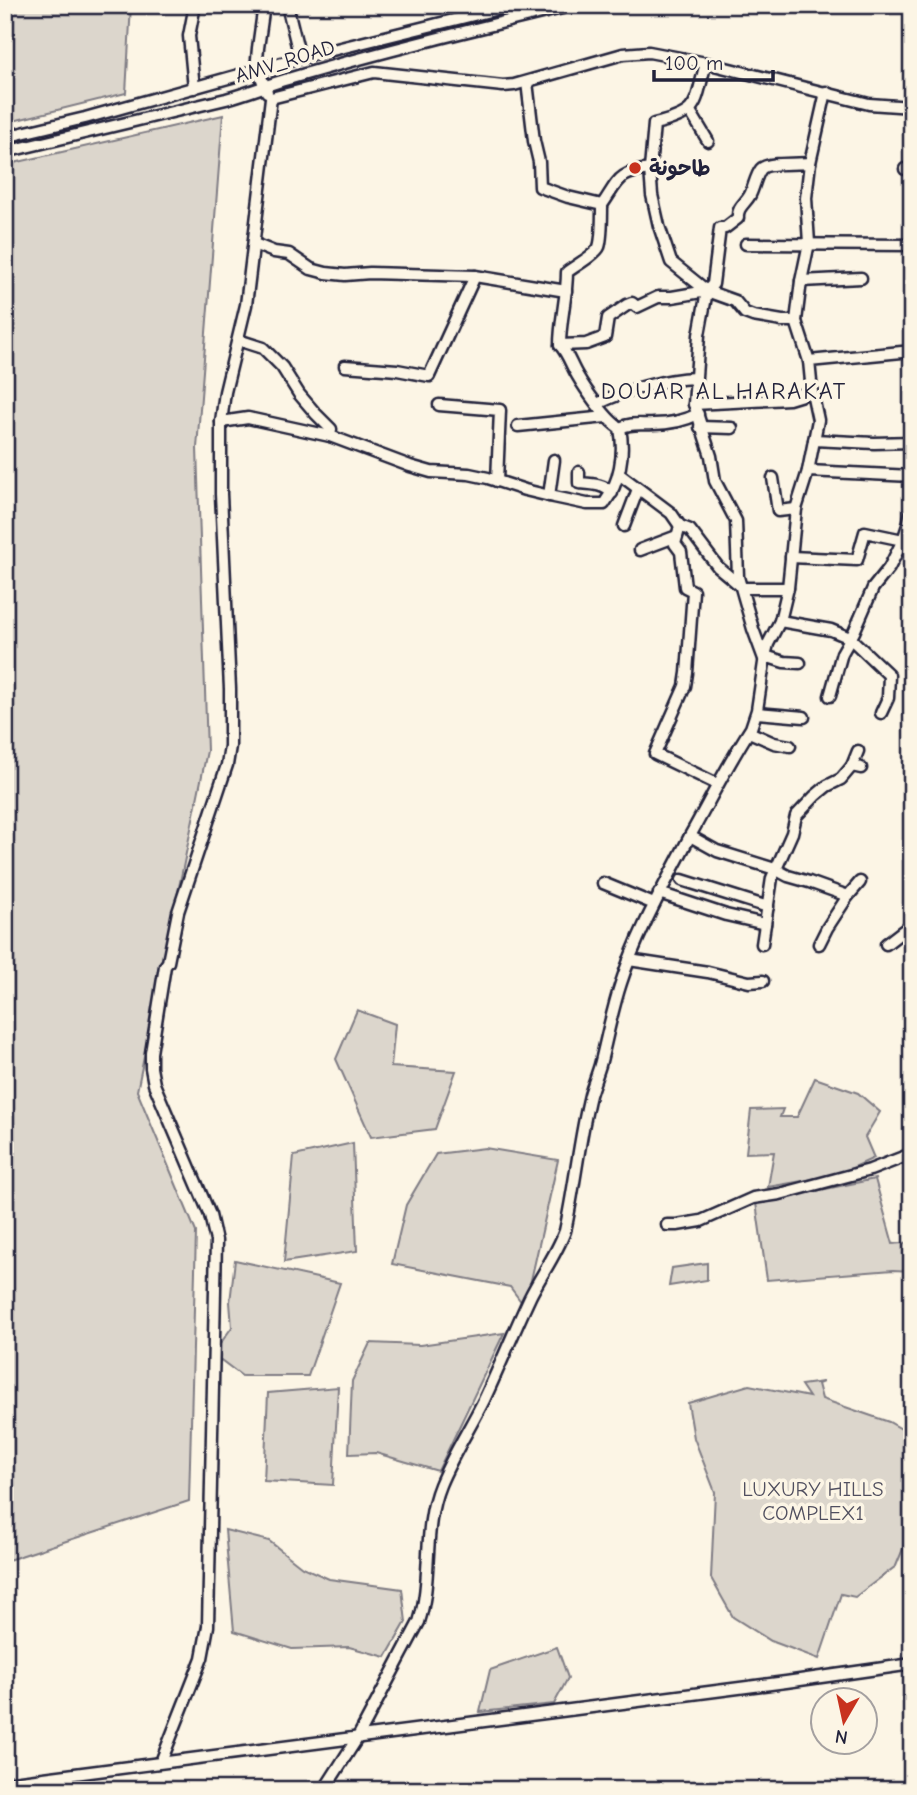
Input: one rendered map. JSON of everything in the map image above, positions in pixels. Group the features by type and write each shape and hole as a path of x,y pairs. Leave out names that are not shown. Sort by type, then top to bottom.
{"street":[{"path":"194,88 189,36 195,5"},
{"path":"160,1762 202,1658 208,1626 216,1241 210,1215 154,1084 150,1061 165,966 178,912 227,765 230,746 221,422 225,392 246,305 271,98 264,87 262,76 256,70 264,5"},
{"path":"287,5 300,58"},
{"path":"5,137 85,118 300,58 514,5"},
{"name":"AMV_ROAD","path":"5,152 218,100 359,59 575,5"},
{"path":"271,98 374,72 503,86 518,85 633,53 649,52 706,62 869,104 912,107"},
{"path":"706,62 690,111 680,117 654,124 650,169 652,195 671,262 707,291 735,301 745,313 782,321 796,321"},
{"path":"527,82 540,187 602,205"},
{"path":"214,83 211,95 218,100"},
{"path":"324,1790 358,1737 419,1622 424,1601 430,1524 440,1483 565,1231 590,1095 600,1066 616,997 629,960 659,893 757,713 768,644 780,621 788,587 796,509 808,471 818,420 811,392 809,361 796,321 809,243 806,198 810,163 826,92"},
{"path":"690,111 708,141"},
{"path":"85,118 88,132"},
{"path":"63,123 67,129 66,137"},
{"path":"765,658 753,629 738,577 736,520 715,481 711,456 700,426 696,409 695,378 699,335 707,291 713,284 720,228 725,228 738,218 737,212 747,201 762,168 768,165 810,163"},
{"path":"221,422 248,418 330,436 431,472 469,474 550,496 587,504 604,504 612,493 619,474 622,456 620,428 606,417 575,373 560,345 567,272 593,255 599,247 602,205 624,175 650,169"},
{"path":"254,244 274,252 289,254 311,269 345,275 370,273 475,276 566,291"},
{"path":"746,244 912,245"},
{"path":"345,366 397,370 429,376 475,276"},
{"path":"801,281 861,278"},
{"path":"560,345 586,344 605,337 608,318 627,304 632,303 637,307 658,297 707,291"},
{"path":"238,340 262,348 282,367 299,394 331,429 330,436"},
{"path":"809,361 912,351"},
{"path":"597,404 633,389 695,378"},
{"path":"620,428 627,424 677,421 696,409 789,399 811,392"},
{"path":"439,405 500,410 497,481"},
{"path":"518,426 606,417"},
{"path":"700,426 732,428"},
{"path":"814,440 912,442"},
{"path":"550,496 554,460"},
{"path":"808,471 912,476"},
{"path":"579,472 579,483 595,484 608,488 612,493"},
{"path":"619,474 671,513 679,531 676,544 681,552 685,587 693,591 685,686 655,754 718,783"},
{"path":"773,478 778,511 796,509"},
{"path":"624,526 638,489"},
{"path":"831,696 842,653 873,588 889,568 903,540 912,508"},
{"path":"640,550 679,531 690,530 718,567 743,588 788,587"},
{"path":"791,556 857,560 865,532 903,540"},
{"path":"780,621 831,630 850,638 889,675 888,698 881,713"},
{"path":"765,658 800,663"},
{"path":"757,713 804,717"},
{"path":"749,732 774,743 790,746"},
{"path":"762,944 770,887 796,816 827,786 857,767 858,751"},
{"path":"691,836 717,851 848,896"},
{"path":"682,880 768,907"},
{"path":"603,883 654,904"},
{"path":"819,944 848,896 860,883"},
{"path":"659,893 726,915 765,924"},
{"path":"886,944 912,924"},
{"path":"629,960 708,972 749,982 763,981"},
{"path":"667,1225 701,1221 753,1198 780,1194 870,1170 912,1152"},
{"path":"5,1783 912,1664"}],"green space":[{"path":"5,5 131,5 126,93 5,123"},
{"path":"223,115 197,448 207,751 137,1091 196,1232 189,1501 5,1561 5,165"},
{"path":"357,1010 395,1024 391,1067 456,1071 435,1129 371,1137 336,1059"},
{"path":"815,1078 858,1093 880,1112 865,1137 874,1158 837,1175 768,1187 774,1152 746,1153 751,1110 783,1109 780,1117 797,1117"},
{"path":"353,1143 357,1251 284,1262 294,1156"},
{"path":"485,1148 558,1160 525,1307 510,1287 392,1264 406,1205 436,1154"},
{"path":"875,1179 893,1244 912,1242 912,1271 893,1270 767,1280 756,1203"},
{"path":"235,1260 340,1283 308,1376 242,1376 213,1354 232,1327 230,1302"},
{"path":"707,1263 707,1280 669,1286 672,1268"},
{"path":"504,1333 438,1471 376,1453 349,1454 352,1381 370,1343 420,1345"},
{"name":"LUXURY HILLS COMPLEX1","path":"823,1382 818,1384 822,1399 889,1422 912,1435 912,1527 896,1566 855,1597 841,1594 819,1659 771,1641 733,1617 711,1578 715,1492 694,1438 688,1403 749,1385 809,1397 801,1385"},
{"path":"338,1387 333,1485 264,1481 268,1393"},
{"path":"225,1530 269,1541 302,1567 329,1579 402,1589 406,1622 386,1657 349,1647 292,1649 234,1631"},
{"path":"557,1647 568,1678 554,1704 480,1712 490,1670"}],"place":[{"name":"طاحونة","path":"635,168"}],"district":[{"name":"DOUAR AL HARAKAT","path":"724,391"}]}
